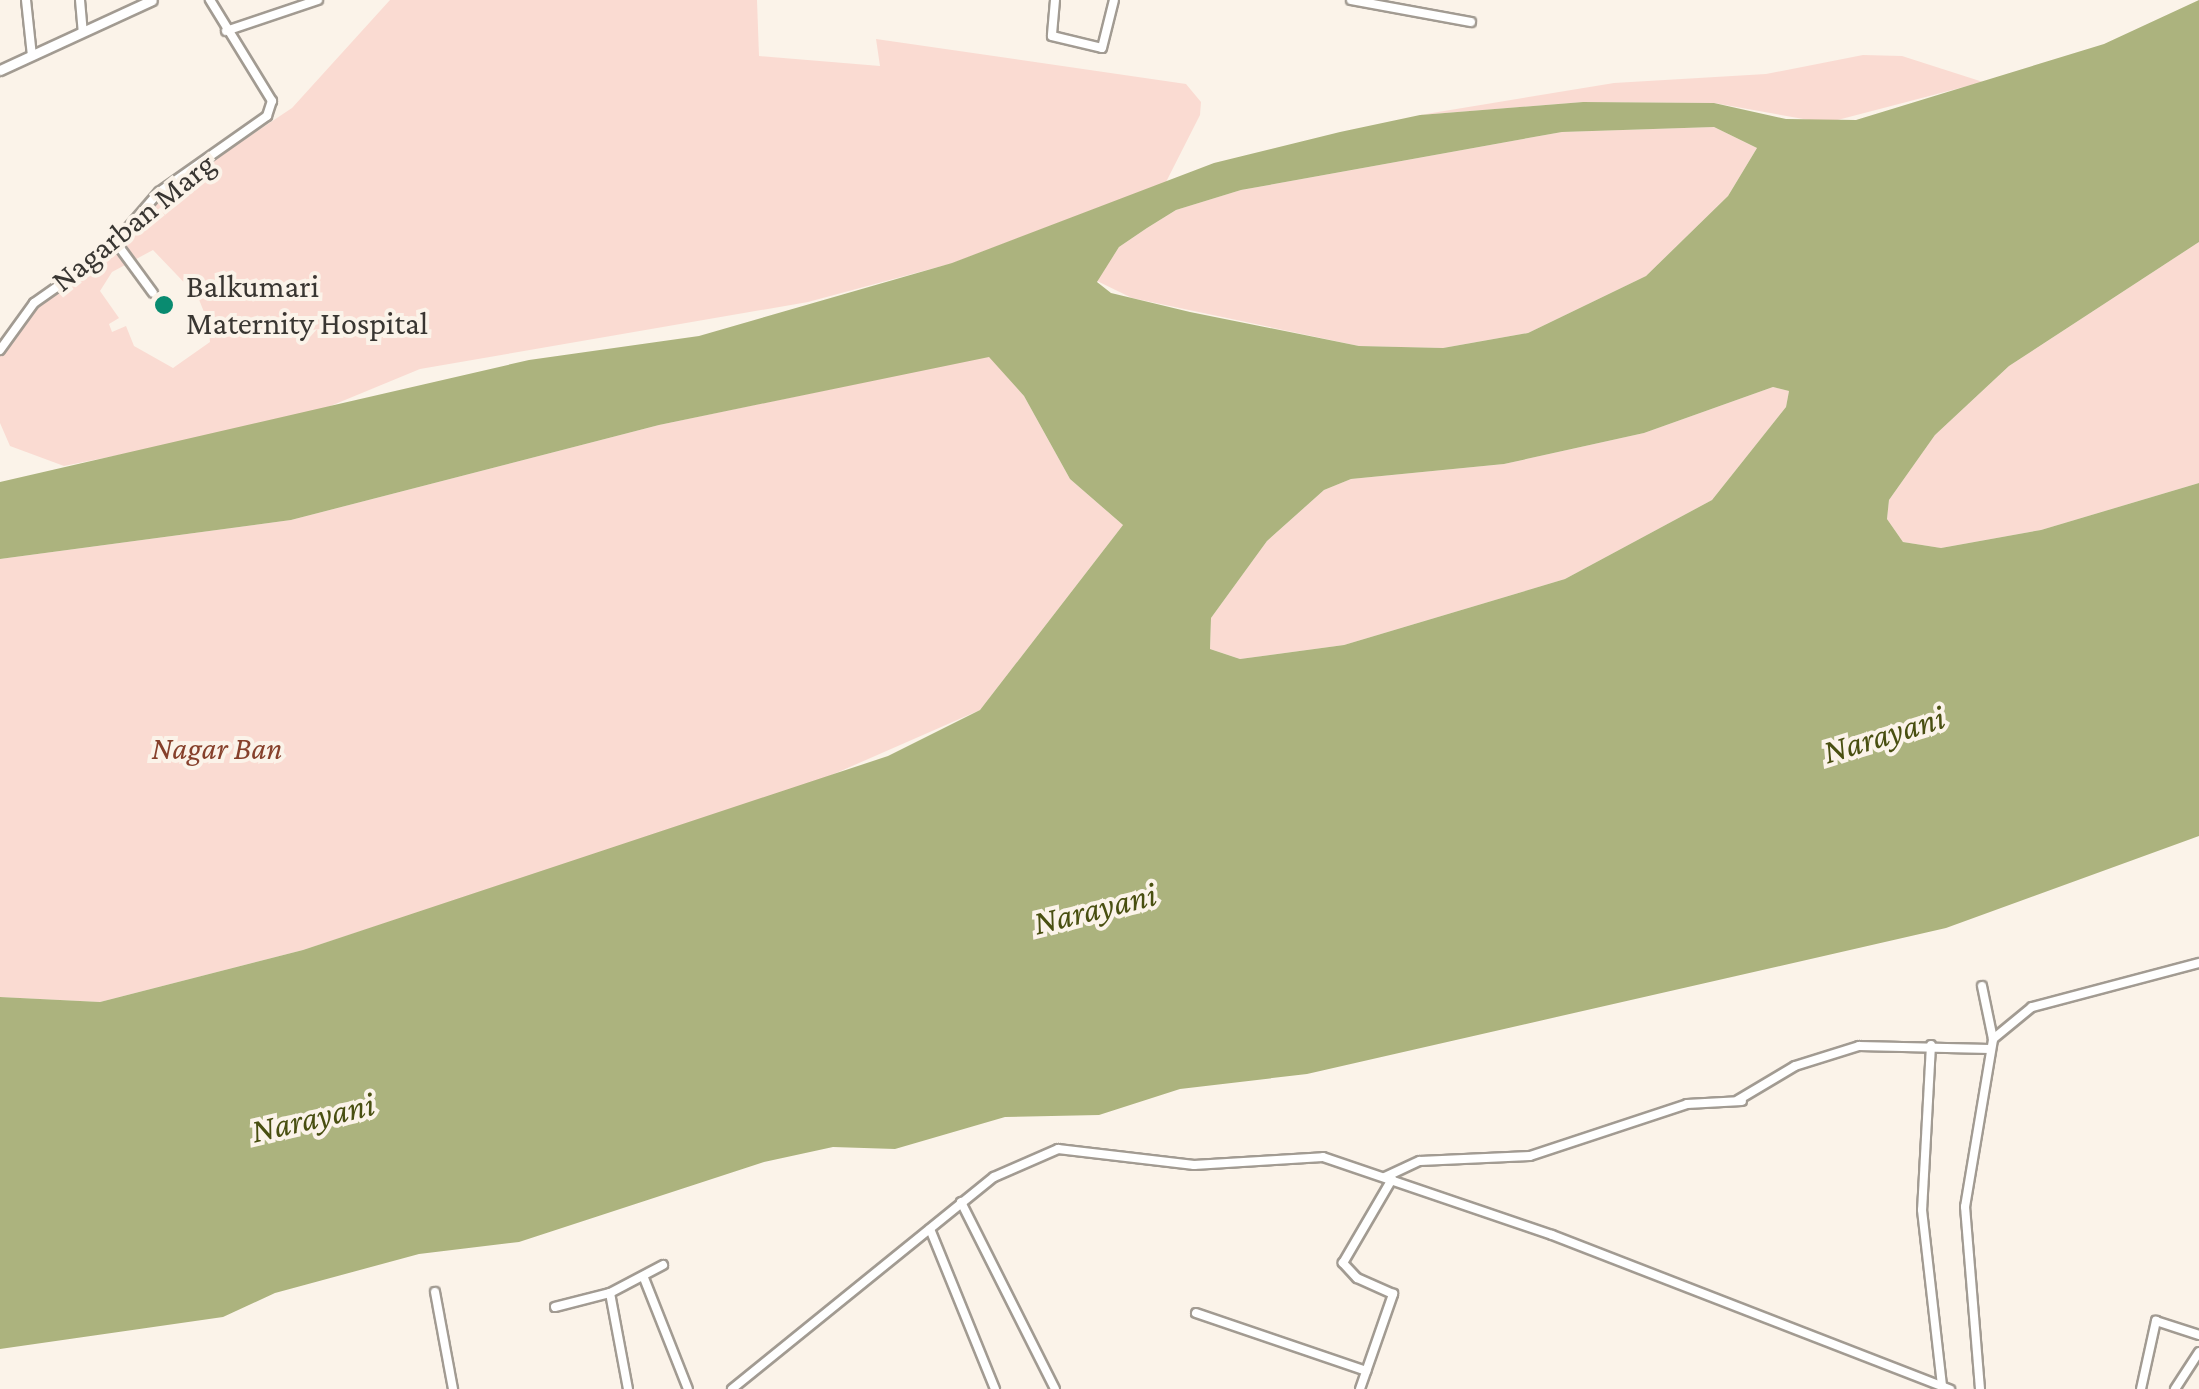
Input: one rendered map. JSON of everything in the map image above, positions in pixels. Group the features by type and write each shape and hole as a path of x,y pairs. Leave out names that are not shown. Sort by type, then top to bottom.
{"street":[{"path":"26,0 32,56"},
{"path":"80,0 83,32"},
{"path":"0,70 152,0"},
{"name":"Nagarban Marg","path":"0,350 34,303 115,241 159,192 272,108 210,0"},
{"path":"226,32 318,0"},
{"path":"1056,0 1052,36 1102,48 1114,0"},
{"path":"1351,0 1471,22"},
{"path":"115,241 153,293"},
{"path":"1993,1039 2032,1007 2199,963"},
{"path":"1980,1389 1965,1208 1993,1039 1982,986"},
{"path":"732,1389 962,1202 1018,1161 1058,1149 1194,1165 1324,1157 1946,1388 1922,1210 1931,1045"},
{"path":"1360,1389 1393,1294 1344,1263 1389,1178 1420,1161 1530,1156 1687,1104 1739,1102 1795,1066 1859,1046 1990,1049"},
{"path":"962,1202 1055,1389"},
{"path":"930,1229 995,1389"},
{"path":"555,1307 610,1292 663,1265"},
{"path":"644,1278 688,1389"},
{"path":"435,1292 453,1389"},
{"path":"610,1292 628,1389"},
{"path":"1196,1314 1366,1371"},
{"path":"2141,1389 2156,1321 2199,1335"},
{"path":"2175,1389 2199,1352"},
{"path":"748,1377 749,1389"}],"green space":[{"path":"390,0 757,0 759,56 880,66 876,39 1186,84 1201,102 1200,115 1166,182 953,263 808,302 420,369 299,419 64,466 10,446 0,423 0,356 28,317 71,278 96,266 160,196 292,108","holes":["153,250 198,297 208,322 210,342 173,368 134,346 126,326 112,332 109,324 119,318 100,291 112,272"]},
{"path":"1863,55 1902,56 1983,82 1826,123 1714,103 1583,102 1420,115 1614,83 1766,74"},
{"path":"1714,127 1757,148 1728,196 1646,276 1528,333 1443,348 1359,346 1132,298 1097,281 1119,247 1147,228 1176,210 1241,190 1562,132"},
{"path":"2199,242 2199,483 2041,530 1941,548 1903,542 1887,519 1889,500 1935,435 2009,366"},
{"name":"Nagar Ban","path":"989,356 1024,396 1070,479 1123,525 980,710 802,788 303,950 100,1002 0,997 0,559 291,520 659,425"},
{"path":"1773,387 1789,391 1786,407 1712,500 1565,579 1344,645 1240,659 1210,649 1211,618 1267,541 1324,490 1351,479 1504,464 1644,433"}],"water":[{"name":"Narayani","path":"2199,0 2199,242 2009,366 1935,435 1889,500 1887,519 1903,542 1941,548 2041,530 2199,483 2199,836 1946,928 1307,1074 1180,1089 1099,1115 1005,1117 895,1149 833,1147 764,1162 519,1242 419,1254 275,1293 223,1317 0,1349 0,997 100,1002 303,950 888,756 980,710 1123,525 1070,479 1024,396 989,357 659,425 291,520 0,559 0,482 529,360 699,336 952,263 1214,163 1420,115 1583,102 1714,103 1786,119 1856,120 2104,44","holes":["1714,127 1757,148 1728,196 1646,276 1528,333 1443,348 1359,346 1111,293 1097,282 1119,247 1147,228 1176,210 1241,190 1562,132","1773,387 1789,391 1786,407 1712,500 1565,579 1344,645 1240,659 1210,649 1211,618 1267,541 1324,490 1351,479 1504,464 1644,433"]}],"place":[{"name":"Balkumari Maternity Hospital","path":"164,305"}]}
